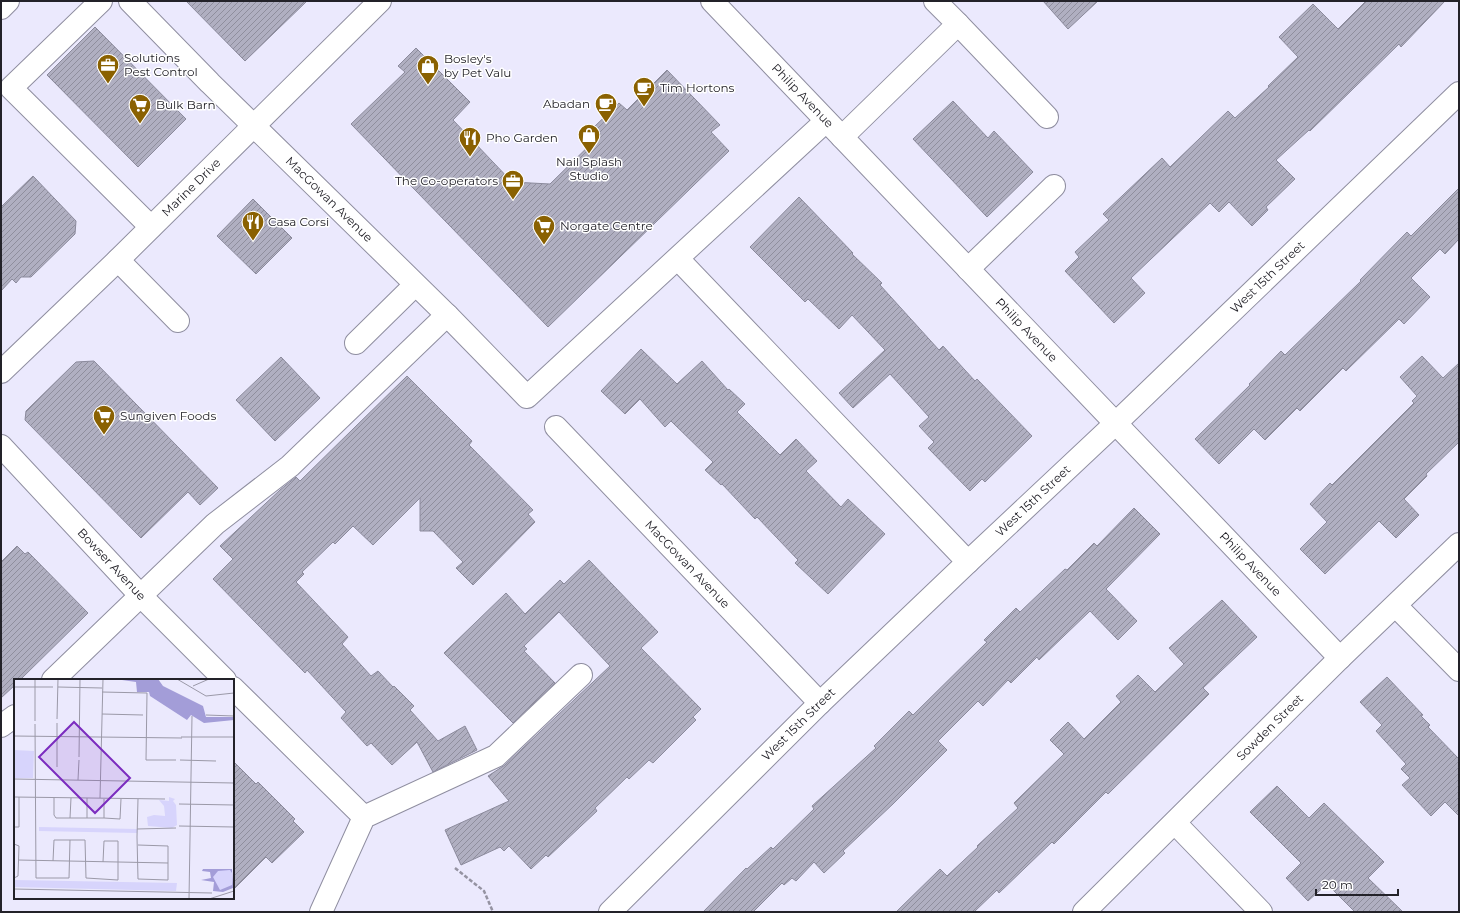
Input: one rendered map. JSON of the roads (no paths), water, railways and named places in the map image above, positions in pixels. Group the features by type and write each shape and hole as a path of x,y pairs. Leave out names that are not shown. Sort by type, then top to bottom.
{"street":[{"path":"1,8 8,1"},
{"path":"101,1 11,88 150,227"},
{"name":"Marine Drive","path":"1,372 118,260 380,1"},
{"name":"Philip Avenue","path":"712,1 1340,658"},
{"path":"935,1 1047,117"},
{"name":"MacGowan Avenue","path":"140,4 253,126 447,315 527,397 678,259"},
{"path":"842,137 958,24"},
{"name":"West 15th Street","path":"610,912 820,703 1116,423 1459,93"},
{"path":"826,120 678,259 968,562"},
{"path":"968,269 1054,186"},
{"path":"118,260 178,321"},
{"path":"356,343 415,285"},
{"path":"54,679 215,524 290,466 447,315"},
{"name":"MacGowan Avenue","path":"556,427 820,703"},
{"name":"Bowser Avenue","path":"1,446 141,596 224,679"},
{"name":"Sowden Street","path":"1084,912 1340,658 1459,544"},
{"path":"1396,606 1459,670"},
{"path":"321,912 364,817 496,756 581,675"},
{"path":"234,689 364,817"},
{"path":"1,726 14,717"},
{"path":"1175,823 1261,912"}],"place":[{"name":"Solutions Pest Control","path":"108,84"},
{"name":"Bosley's by Pet Valu","path":"428,86"},
{"name":"Tim Hortons","path":"644,108"},
{"name":"Bulk Barn","path":"140,124"},
{"name":"Abadan","path":"606,124"},
{"name":"Nail Splash Studio","path":"589,154"},
{"name":"Pho Garden","path":"470,158"},
{"name":"The Co-operators","path":"513,200"},
{"name":"Casa Corsi","path":"253,242"},
{"name":"Norgate Centre","path":"544,246"},
{"name":"Sungiven Foods","path":"104,436"}]}
